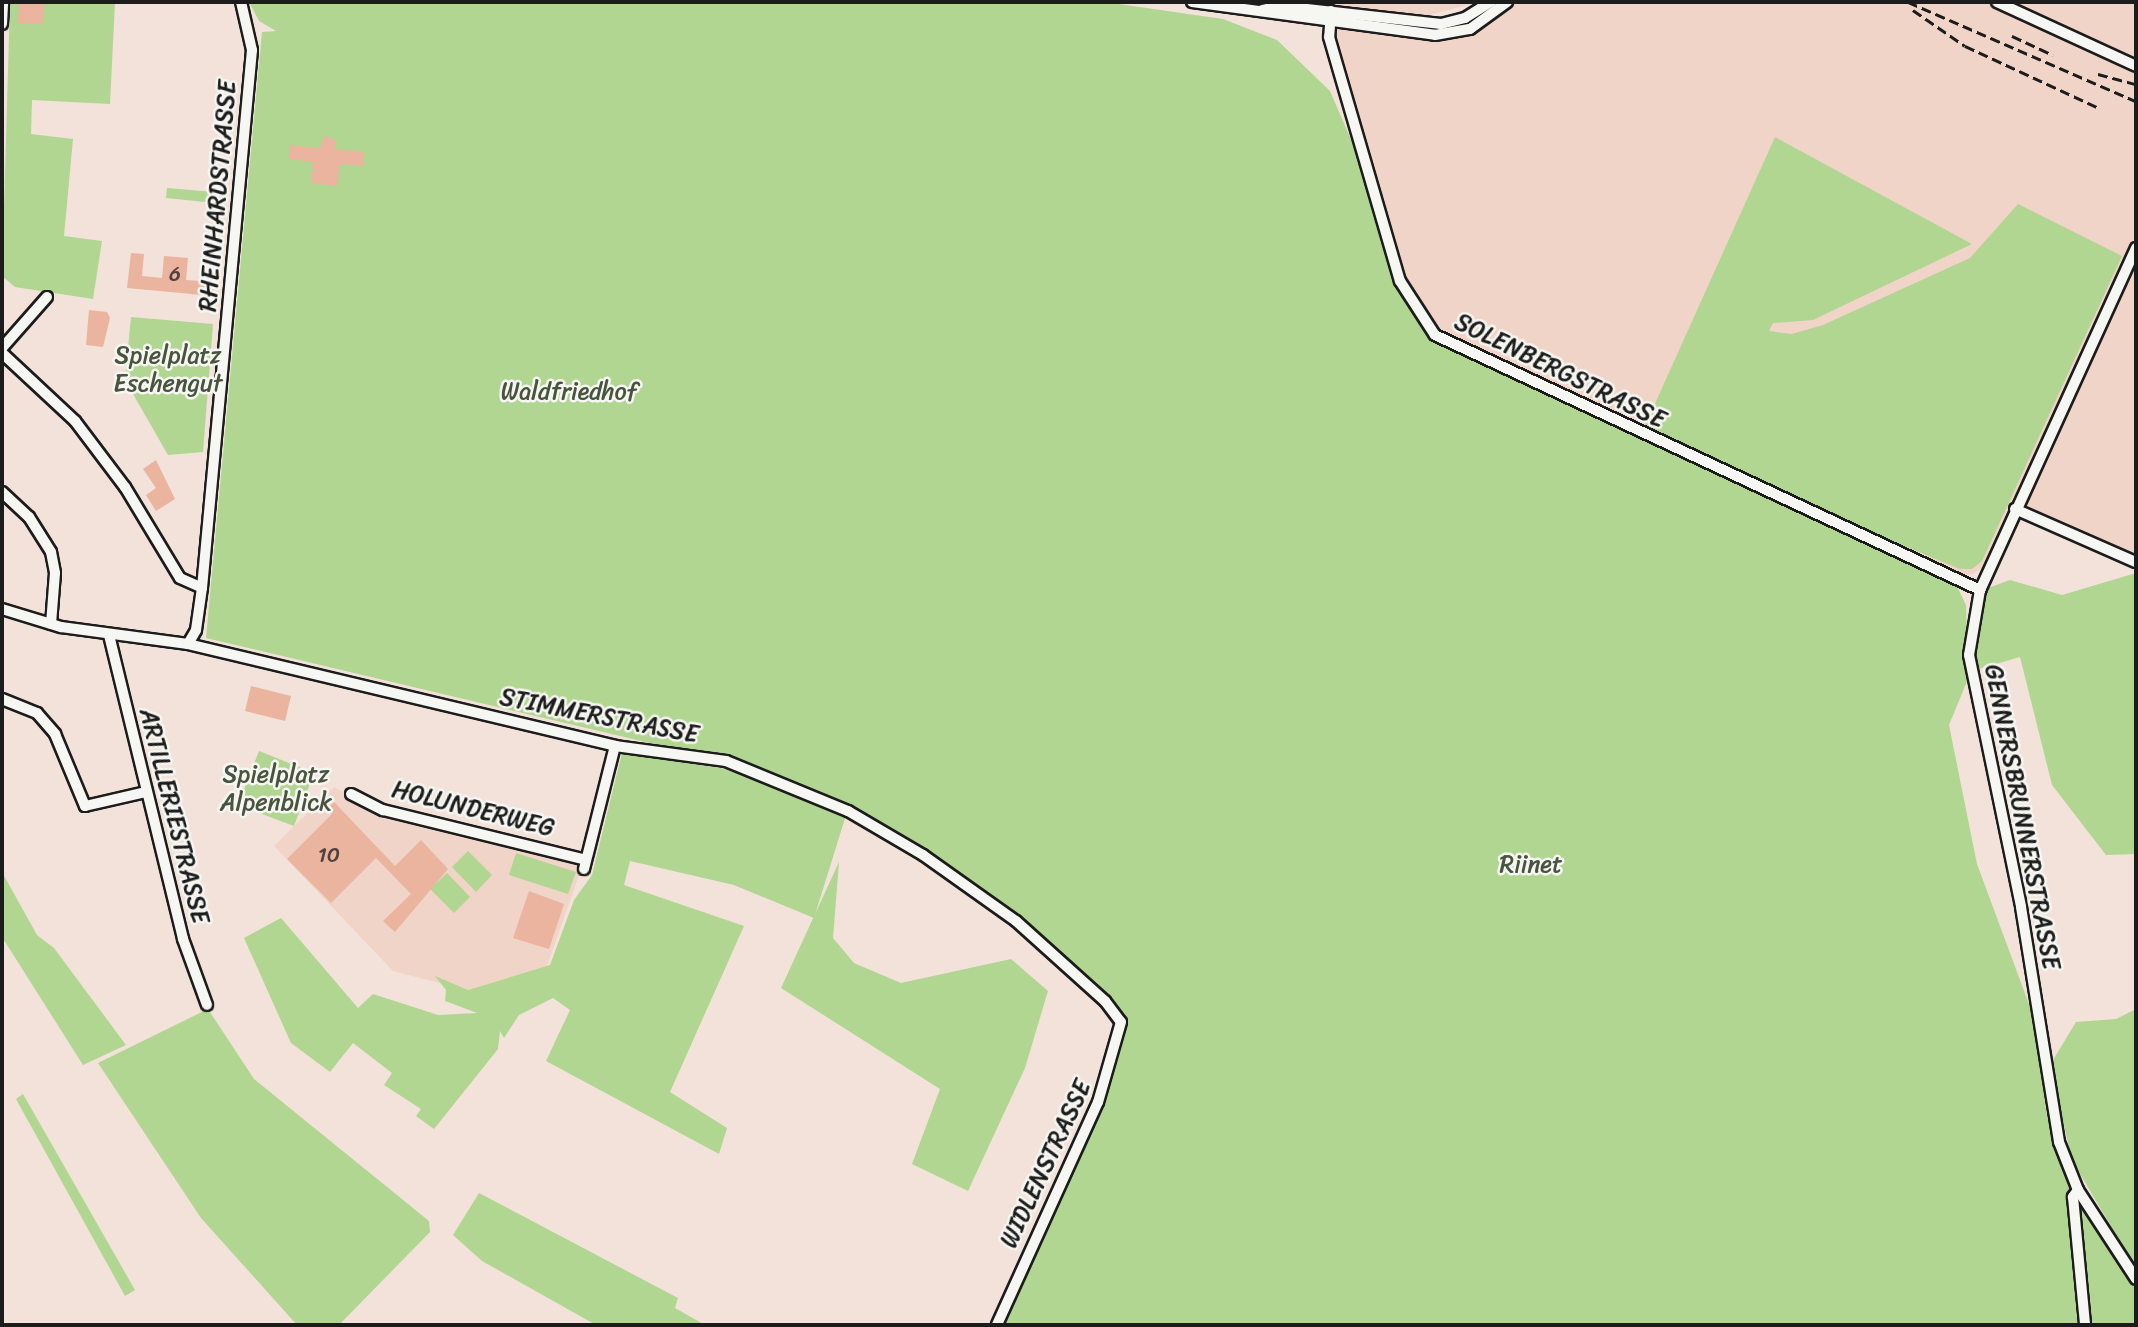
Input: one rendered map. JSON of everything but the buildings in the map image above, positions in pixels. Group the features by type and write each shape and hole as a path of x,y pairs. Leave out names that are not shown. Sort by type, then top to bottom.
{"street":[{"path":"2,24 3,2"},
{"name":"RHEINHARDSTRASSE","path":"188,644 196,630 202,588 252,50 241,2"},
{"path":"1192,2 1415,34 1453,33 1470,29 1507,2"},
{"path":"1262,10 1331,11 1441,24 1465,18 1491,2"},
{"path":"1997,2 2136,66"},
{"name":"SOLENBERGSTRASSE","path":"1331,11 1328,23 1399,281 1435,335 1980,590"},
{"name":"GENNERSBRUNNERSTRASSE","path":"2136,248 1980,590 1970,640 1970,672 2021,907 2052,1117 2078,1189 2136,1279"},
{"path":"47,296 2,350 75,421 125,487 180,578 202,588"},
{"path":"2,492 29,517 51,552 55,573 51,624"},
{"path":"2015,509 2136,562"},
{"name":"STIMMERSTRASSE","path":"2,609 51,624 110,635 188,644 615,746 726,761 848,811 922,855 1016,922 1120,1016"},
{"name":"ARTILLERIESTRASSE","path":"110,635 183,939 207,1005"},
{"path":"2,699 37,713 55,734 85,806 146,792"},
{"name":"HOLUNDERWEG","path":"351,794 383,810 585,864 615,746"},
{"name":"WIDLENSTRASSE","path":"997,1325 1107,1080 1120,1016"},
{"path":"2078,1189 2073,1203 2085,1325"}],"shaded area":[{"path":"1309,2 1478,2 1429,15"},
{"path":"1500,2 2136,2 2136,561 2018,502 1987,564 1973,574 1959,576 1443,340 1410,304 1328,24 1453,27"},
{"path":"334,787 381,812 583,864 547,966 467,990 393,971 274,846"}],"green space":[{"path":"10,2 115,2 110,104 32,100 31,134 73,139 64,236 102,241 93,299 15,287 2,276"},
{"name":"Riinet","path":"249,2 1105,2 1223,19 1277,40 1330,91 1377,200 1395,265 1428,328 1954,580 1966,605 1968,679 1949,725 1977,864 2033,1015 2047,1117 2067,1177 2136,1287 2136,1325 997,1325 1098,1102 1121,1022 1015,921 923,855 847,812 814,918 734,885 630,861 624,885 744,926 670,1092 727,1128 719,1154 546,1061 570,1010 553,998 519,1015 504,1038 500,1031 498,1049 434,1129 416,1116 421,1109 384,1085 392,1073 353,1043 330,1072 291,1043 244,938 281,918 358,1008 373,994 438,1015 477,1013 445,1001 446,990 435,976 468,990 550,965 574,900 592,875 622,753 721,768 839,808 726,761 206,638 262,32 276,31 259,21"},
{"path":"1775,137 1972,244 1813,320 1773,323 1769,331 1792,334 1823,325 1970,258 2018,204 2122,256 1982,561 1972,569 1960,569 1846,522 1644,428"},
{"path":"167,188 226,193 225,204 166,198"},
{"name":"Spielplatz Eschengut","path":"131,317 213,324 203,452 168,455 125,380"},
{"path":"2136,573 2136,854 2106,855 2052,785 2020,657 1975,670 1974,648 1988,588 2010,580 2062,595"},
{"name":"Spielplatz Alpenblick","path":"259,751 314,773 294,826 238,805"},
{"path":"468,851 492,875 476,892 452,867"},
{"path":"516,853 576,872 568,894 509,875"},
{"path":"839,862 833,938 854,963 901,983 1011,959 1048,991 1025,1068 968,1191 912,1164 940,1089 781,988"},
{"path":"2,872 37,935 54,948 126,1045 83,1065 2,937"},
{"path":"447,873 470,897 454,913 430,889"},
{"path":"208,1009 254,1079 429,1221 430,1232 339,1325 297,1325 201,1218 98,1063"},
{"path":"2136,1009 2136,1269 2072,1160 2050,1065 2076,1022 2116,1019"},
{"path":"23,1094 135,1290 125,1296 16,1099"},
{"path":"479,1193 678,1298 675,1308 705,1325 596,1325 482,1261 453,1235"}],"railway":[{"path":"1908,2 2136,101"},
{"path":"1913,10 1965,46 2097,107"},
{"path":"2012,36 2053,55"},
{"path":"2098,74 2136,84"}],"park label":[{"name":"Waldfriedhof","path":"569,392"}]}
